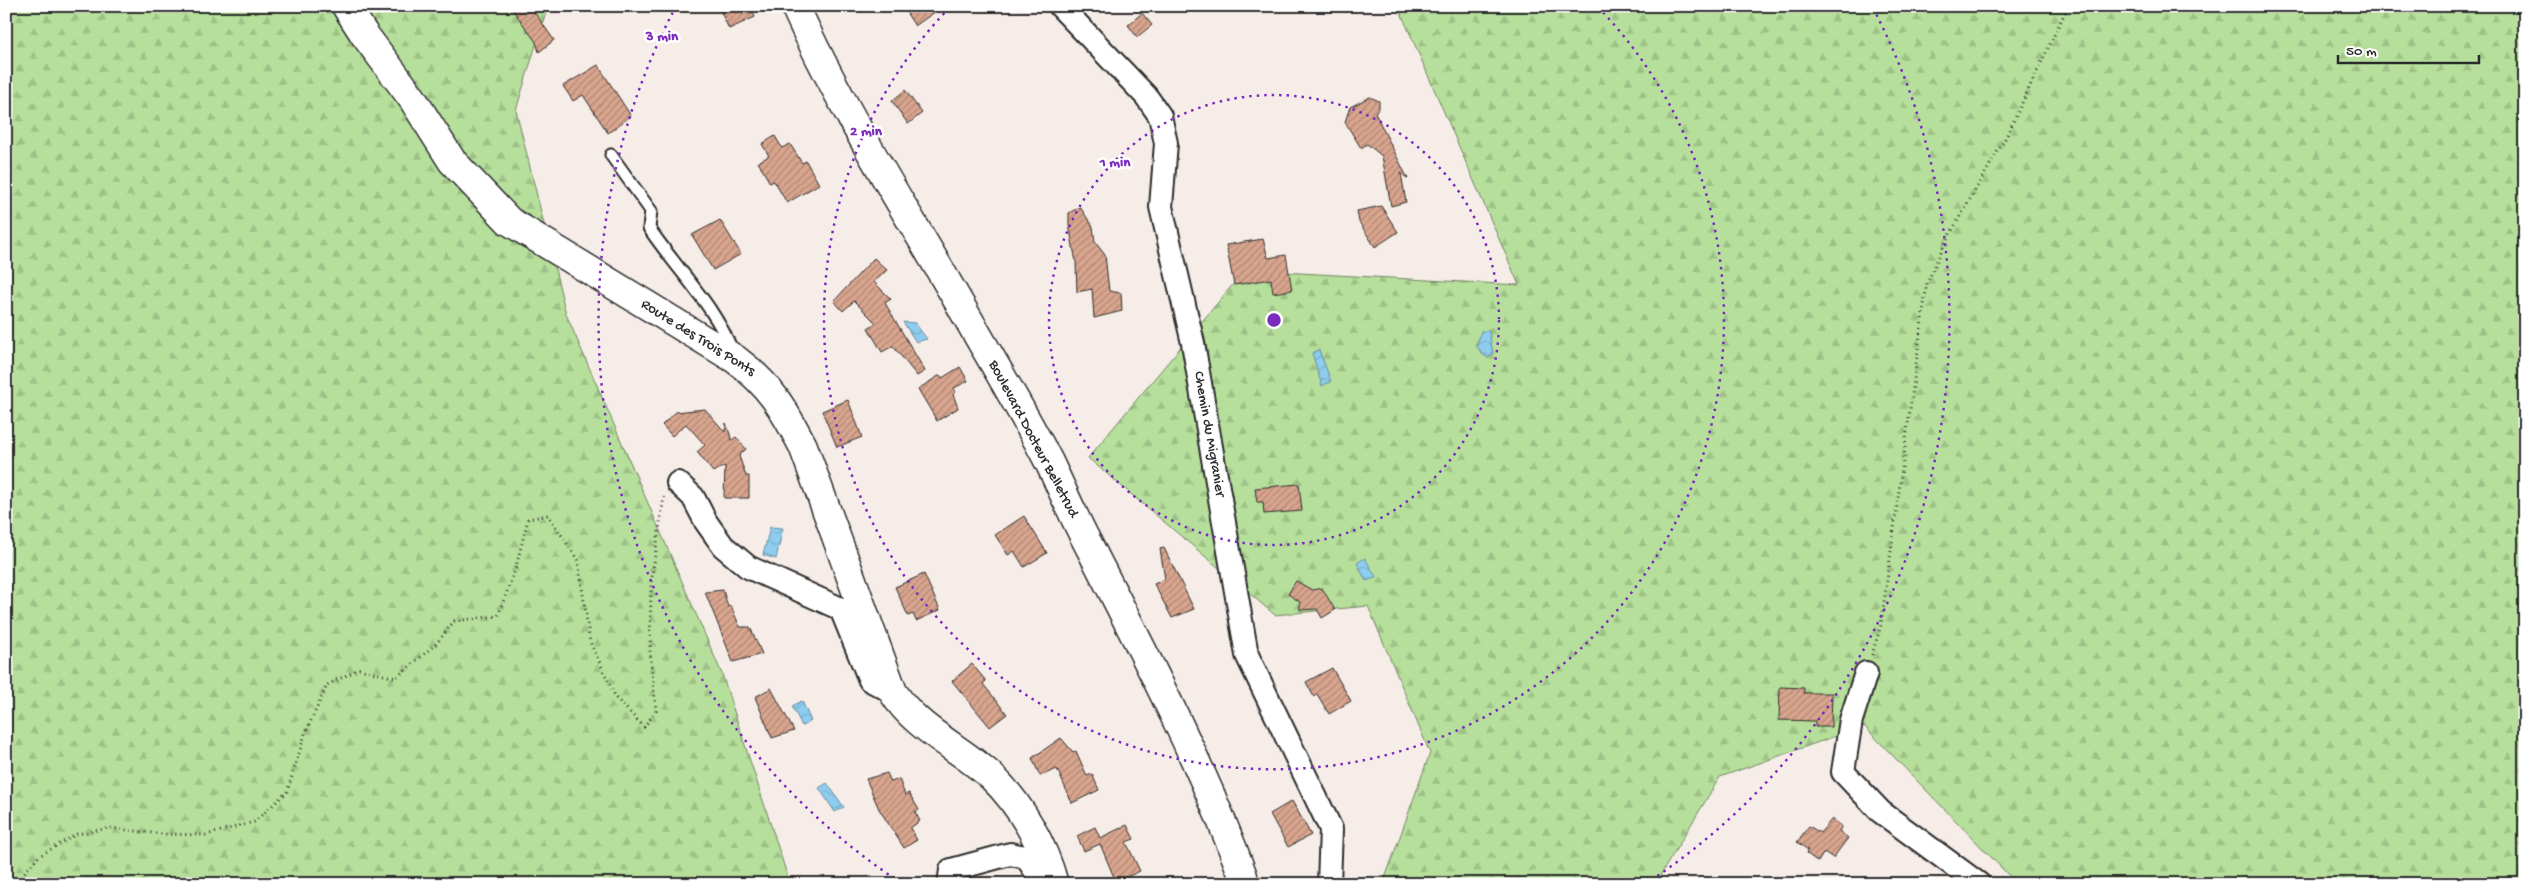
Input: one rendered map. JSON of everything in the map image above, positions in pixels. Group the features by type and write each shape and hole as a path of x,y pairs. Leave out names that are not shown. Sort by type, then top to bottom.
{"street":[{"name":"Route des Trois Ponts","path":"346,6 452,161 509,221 735,359 759,377 786,413 803,446 893,692 904,710 991,776 1014,804 1035,837 1054,883"},
{"name":"Boulevard Docteur Belletrud","path":"795,6 820,61 845,107 1049,462 1083,535 1148,658 1204,779 1243,876 1243,884"},
{"name":"Chemin du Migranier","path":"1060,6 1146,96 1160,116 1166,143 1161,208 1193,343 1247,655 1331,829 1329,884"},
{"path":"678,483 694,497 706,522 723,546 748,568 841,609 870,680 893,692"},
{"path":"1866,673 1851,720 1844,772 1881,812 1979,884"},
{"path":"949,884 951,870 1010,854 1026,856 1041,878 1054,883"}],"lane":[{"path":"611,154 651,211 649,228 708,306 725,333 735,359"}],"path":[{"path":"1866,673 1881,625 1927,283 1946,241 2006,136 2068,6"},
{"path":"15,884 39,856 77,834 109,828 162,834 206,835 254,822 287,792 305,734 327,685 359,668 396,678 437,643 454,621 498,616 516,567 528,519 548,515 578,560 590,642 616,698 644,727 656,711 650,651 652,583 657,534 663,498 678,483"}],"green space":[{"path":"6,6 548,6 516,110 566,314 722,674 790,884 6,884"},
{"path":"1398,6 2525,6 2525,877 2509,884 2017,884 1864,726 1720,777 1655,884 1383,884 1430,753 1368,606 1275,615 1088,458 1245,270 1519,285"}],"water":[{"path":"903,322 915,323 927,339 916,342"},
{"path":"1481,331 1489,331 1493,353 1488,358 1481,353 1477,346"},
{"path":"1319,350 1331,381 1322,386 1312,353"},
{"path":"770,527 783,528 776,559 763,555"},
{"path":"1365,558 1376,577 1366,581 1357,563"},
{"path":"802,701 811,721 802,726 792,706"},
{"path":"827,783 844,807 835,812 819,788"}],"building":[{"path":"510,6 530,6 554,40 539,52 536,42"},
{"path":"718,6 750,6 755,17 729,29"},
{"path":"902,6 943,6 915,26"},
{"path":"1142,13 1152,25 1137,37 1128,25"},
{"path":"598,65 631,116 608,133 583,95 573,101 563,86"},
{"path":"905,90 922,113 908,124 892,101"},
{"path":"1370,97 1379,101 1379,108 1375,113 1408,179 1401,173 1406,202 1391,206 1382,156 1367,144 1361,148 1345,122 1350,107"},
{"path":"775,136 782,148 790,144 802,163 806,161 819,184 787,203 774,181 770,183 758,162 769,156 762,144"},
{"path":"1381,206 1398,232 1375,247 1359,222 1357,211"},
{"path":"1080,207 1093,227 1095,242 1105,255 1109,291 1121,293 1122,311 1094,318 1092,289 1077,292 1076,262 1069,225 1069,213"},
{"path":"720,220 741,254 713,270 692,235"},
{"path":"1263,239 1268,258 1286,255 1292,290 1273,293 1271,279 1234,285 1226,245"},
{"path":"874,258 887,270 874,282 891,299 885,303 925,371 917,376 893,346 882,352 868,328 876,323 854,301 843,311 834,301"},
{"path":"960,367 968,381 954,388 956,392 953,394 958,408 937,421 918,389 940,375 942,378"},
{"path":"848,400 862,437 837,447 822,411"},
{"path":"705,409 725,432 726,423 732,440 736,437 746,449 739,456 746,476 749,476 749,498 724,498 725,466 713,472 697,452 705,445 686,424 672,436 662,425 676,412"},
{"path":"1299,484 1302,511 1264,514 1263,502 1257,502 1255,488"},
{"path":"1024,516 1047,553 1024,567 1014,551 1008,555 995,535"},
{"path":"1164,548 1194,609 1172,618 1154,584 1165,579 1160,549"},
{"path":"924,574 940,610 916,621 913,614 908,616 895,587"},
{"path":"1296,581 1312,590 1322,588 1335,610 1322,618 1317,609 1300,610 1300,602 1288,594"},
{"path":"723,590 728,607 731,606 740,627 750,627 762,654 733,662 705,592"},
{"path":"972,664 986,681 983,684 1007,714 990,727 952,681"},
{"path":"1332,668 1351,701 1329,714 1317,694 1314,697 1306,682"},
{"path":"1780,687 1804,688 1804,693 1832,693 1831,727 1815,727 1815,721 1779,720"},
{"path":"771,688 794,731 772,738 755,697"},
{"path":"1061,738 1073,752 1076,751 1087,776 1092,774 1099,790 1072,803 1057,769 1040,776 1032,758"},
{"path":"887,773 891,782 899,779 905,795 909,793 919,810 915,812 920,821 910,828 917,840 904,848 879,809 866,779"},
{"path":"1292,801 1311,835 1288,847 1270,814"},
{"path":"1832,819 1842,826 1839,831 1848,838 1833,858 1824,852 1818,862 1806,853 1808,850 1797,842 1809,826 1820,833"},
{"path":"1127,825 1134,839 1126,842 1140,871 1116,882 1100,844 1084,851 1077,836 1095,827 1100,838"}]}
